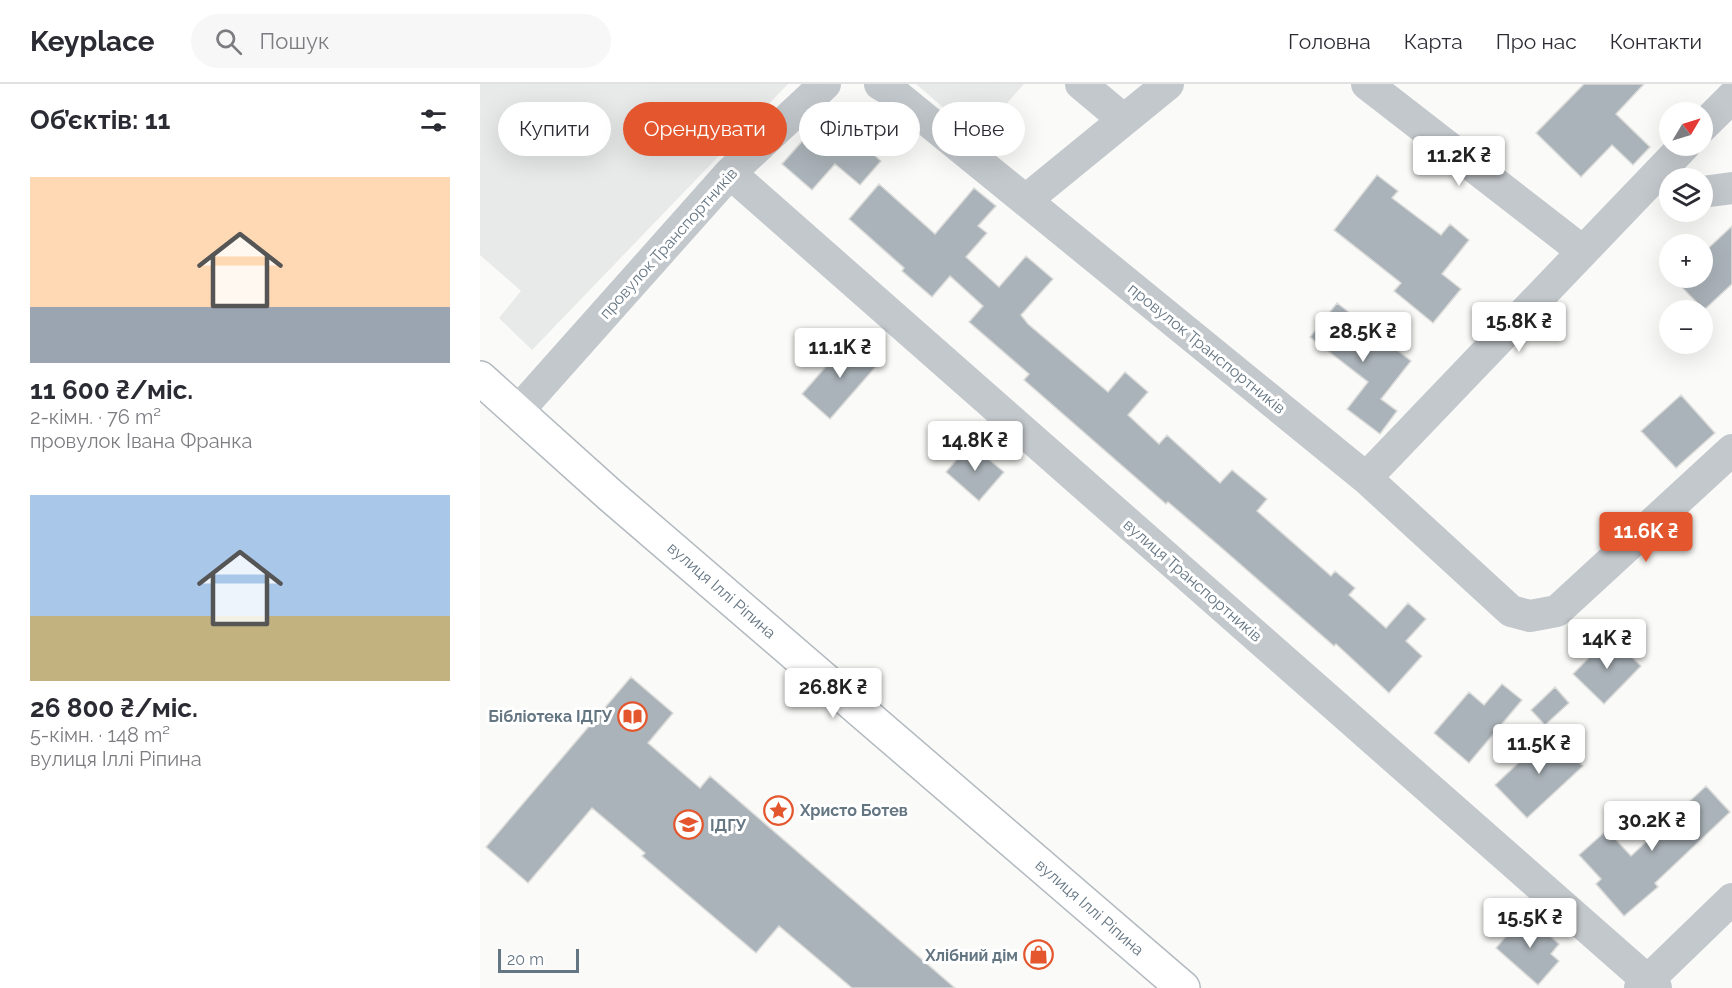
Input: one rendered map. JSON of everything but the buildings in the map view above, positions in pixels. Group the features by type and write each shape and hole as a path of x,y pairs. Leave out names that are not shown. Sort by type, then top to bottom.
{"main road":[{"name":"вулиця Іллі Ріпина","path":"480,378 610,495 1183,988"}],"street":[{"name":"провулок Транспортників","path":"518,411 730,173 825,84"},
{"name":"провулок Транспортників","path":"880,84 1026,200 1366,478 1511,611 1530,616 1557,611 1732,450"},
{"path":"1081,84 1124,120"},
{"path":"1026,200 1168,84"},
{"path":"1367,84 1581,250"},
{"path":"1713,116 1732,97"},
{"path":"1366,478 1581,250 1674,156"},
{"name":"вулиця Транспортників","path":"730,173 1648,986"},
{"path":"1713,191 1732,188"},
{"path":"1636,194 1659,193"},
{"path":"1648,986 1732,900"}],"shaded area":[{"path":"480,84 788,84 771,102 623,102 623,156 719,156 532,350 499,318 521,291 480,255"},
{"path":"916,84 1024,84 1008,102 937,102"}],"place":[{"name":"Бібліотека ІДГУ","path":"633,716"},
{"name":"Христо Ботев","path":"779,810"},
{"name":"ІДГУ","path":"689,825"},
{"name":"Хлібний дім","path":"1039,955"}]}
